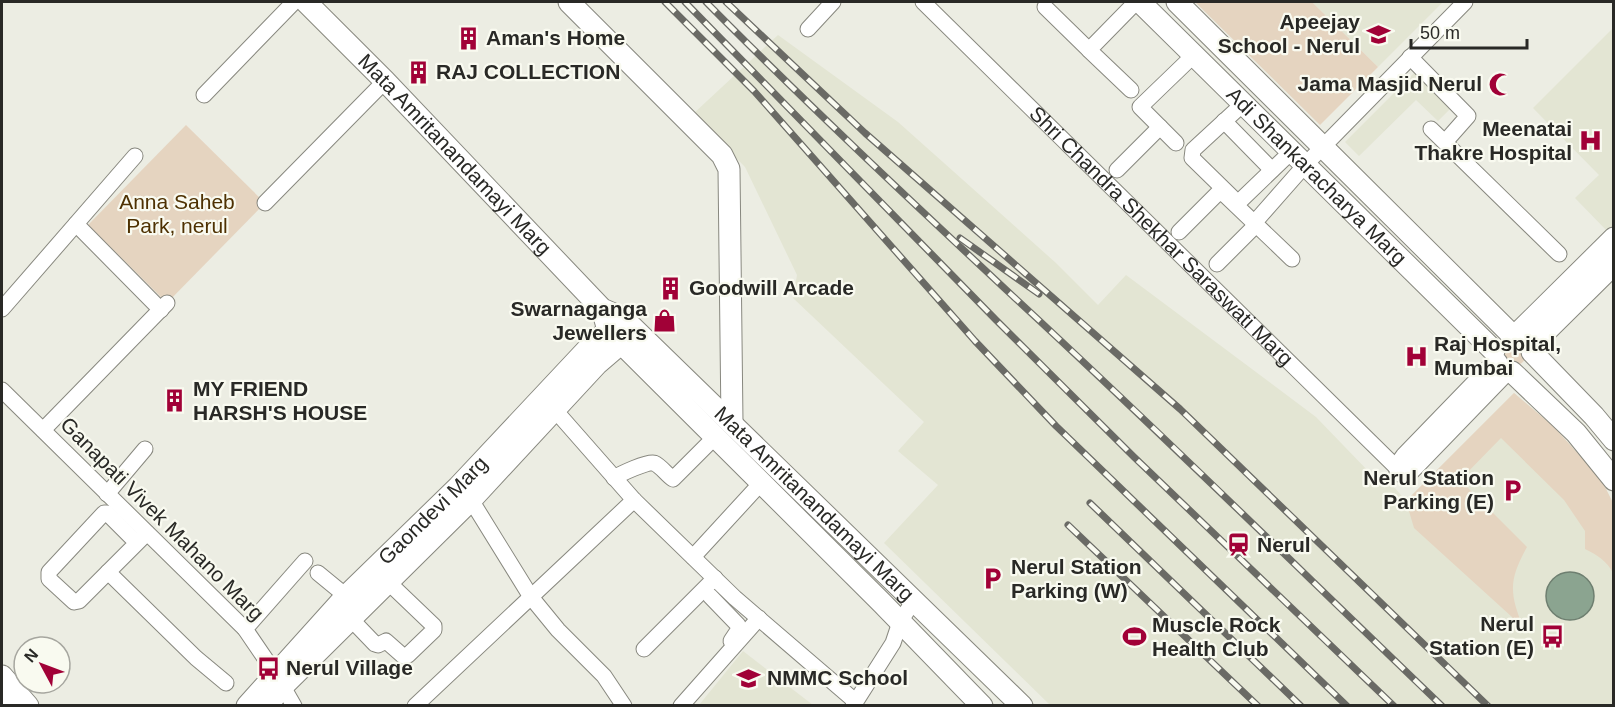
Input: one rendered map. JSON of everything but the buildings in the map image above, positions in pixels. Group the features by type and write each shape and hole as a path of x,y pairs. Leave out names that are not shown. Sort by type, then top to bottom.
{"main road":[{"name":"Mata Amritanandamayi Marg","path":"306,2 385,81 622,330 715,436 982,705"},
{"path":"569,2 722,155 729,169 732,422"},
{"name":"Adi Shankaracharya Marg","path":"1177,2 1523,342 1614,440"},
{"name":"Adi Shankaracharya Marg","path":"1149,5 1502,364 1576,433 1614,480"},
{"path":"1523,342 1614,238"},
{"path":"1523,342 1528,364 1524,368 1502,364 1500,340 1523,342 1614,264"},
{"name":"Mata Amritanandamayi Marg","path":"622,330 732,422 1022,705"},
{"name":"Gaondevi Marg","path":"267,705 279,680 346,596 465,493 554,409 597,364 622,330"},
{"name":"Gaondevi Marg","path":"247,705 351,619 388,582 465,493 542,397 622,330"},
{"name":"Shri Chandra Shekhar Saraswati Marg","path":"1400,471 1408,471 1414,465 1502,364"},
{"path":"2,676 28,705"}],"street":[{"path":"204,95 294,2"},
{"path":"808,29 833,2"},
{"name":"Shri Chandra Shekhar Saraswati Marg","path":"923,2 1400,471"},
{"path":"1244,103 1193,150 1192,158 1235,200 1240,201 1272,170 1323,147 1464,2"},
{"path":"1089,50 1149,5"},
{"path":"1045,7 1089,50 1176,143"},
{"path":"1140,107 1195,54"},
{"path":"1410,57 1468,116 1445,142"},
{"path":"265,203 385,81"},
{"path":"1224,121 1272,170"},
{"path":"1117,170 1160,127"},
{"path":"1431,129 1559,254"},
{"path":"2,309 135,156"},
{"path":"1217,264 1252,229 1299,157"},
{"path":"1179,232 1218,193 1222,192 1292,259"},
{"path":"43,430 164,307 76,224"},
{"name":"Ganapati Vivek Mahano Marg","path":"2,390 107,494 142,538 245,629 294,705"},
{"path":"554,409 695,554 715,578 854,703 892,643 900,622 914,600"},
{"path":"617,476 649,463 655,464 673,479 715,436"},
{"path":"107,494 145,449"},
{"path":"617,476 634,500 695,554"},
{"path":"695,554 761,483"},
{"path":"465,493 531,597 558,630 604,676 624,705"},
{"path":"425,703 531,597 634,500"},
{"path":"104,513 142,538 79,601 74,602 49,579 48,575 104,513"},
{"path":"245,629 305,561"},
{"path":"108,572 196,658 226,683"},
{"path":"318,573 346,596"},
{"path":"644,649 715,578"},
{"path":"351,619 375,644 378,645 386,640 403,656 408,655 434,630 434,626 388,582"},
{"path":"710,596 742,632"},
{"path":"681,705 726,655 742,632 759,618"}],"shaded area":[{"name":"Apeejay School - Nerul","path":"1312,2 1443,2 1378,67"},
{"name":"Meenatai Thakre Hospital","path":"1613,28 1614,228 1609,233 1575,198 1599,175 1533,108"},
{"path":"778,35 898,122 1056,263 1098,305 1126,275 1316,417 1371,474 1395,488 1406,501 1514,393 1553,426 1601,479 1613,503 1613,705 1050,705 884,543 938,485 898,451 924,422 793,298 797,275 745,167 693,114"},
{"path":"1415,72 1451,108 1438,121 1416,100 1359,156 1345,142"},
{"path":"1565,572 1575,572 1590,582 1594,596 1593,605 1584,616 1575,620 1565,620 1550,610 1546,601 1546,591 1556,576"},
{"name":"NMMC School","path":"743,651 813,705 699,705"}],"green space":[{"path":"1195,2 1312,2 1378,67 1320,125"},
{"name":"Anna Saheb Park, nerul","path":"186,125 265,203 167,303 88,225"},
{"path":"1506,341 1522,342 1527,355 1522,363 1508,366 1500,347"},
{"path":"1514,393 1553,426 1601,479 1613,503 1613,573 1601,559 1585,549 1585,531 1564,500 1501,438 1460,480 1527,547 1517,568 1513,586 1515,604 1523,627 1414,528 1406,501"}],"railway":[{"path":"665,2 754,91 975,341 1056,426 1347,706"},
{"path":"685,2 996,320 1134,457 1394,706"},
{"path":"706,2 782,78 1442,706"},
{"path":"726,2 865,133 1180,409 1488,706"},
{"path":"960,238 1039,294"},
{"path":"1090,503 1301,706"},
{"path":"1068,525 1258,706"}],"place":[{"name":"Apeejay School - Nerul","path":"1378,34"},
{"name":"Aman's Home","path":"468,38"},
{"name":"RAJ COLLECTION","path":"418,72"},
{"name":"Jama Masjid Nerul","path":"1500,84"},
{"name":"Meenatai Thakre Hospital","path":"1590,141"},
{"name":"Goodwill Arcade","path":"671,288"},
{"name":"Swarnaganga Jewellers","path":"665,321"},
{"name":"Raj Hospital, Mumbai","path":"1416,356"},
{"name":"MY FRIEND HARSH'S HOUSE","path":"175,401"},
{"name":"Nerul Station Parking (E)","path":"1512,490"},
{"name":"Nerul","path":"1239,545"},
{"name":"Nerul Station Parking (W)","path":"993,579"},
{"name":"Nerul Station (E)","path":"1552,636"},
{"name":"Muscle Rock Health Club","path":"1134,637"},
{"name":"Nerul Village","path":"268,668"},
{"name":"NMMC School","path":"749,678"}]}
